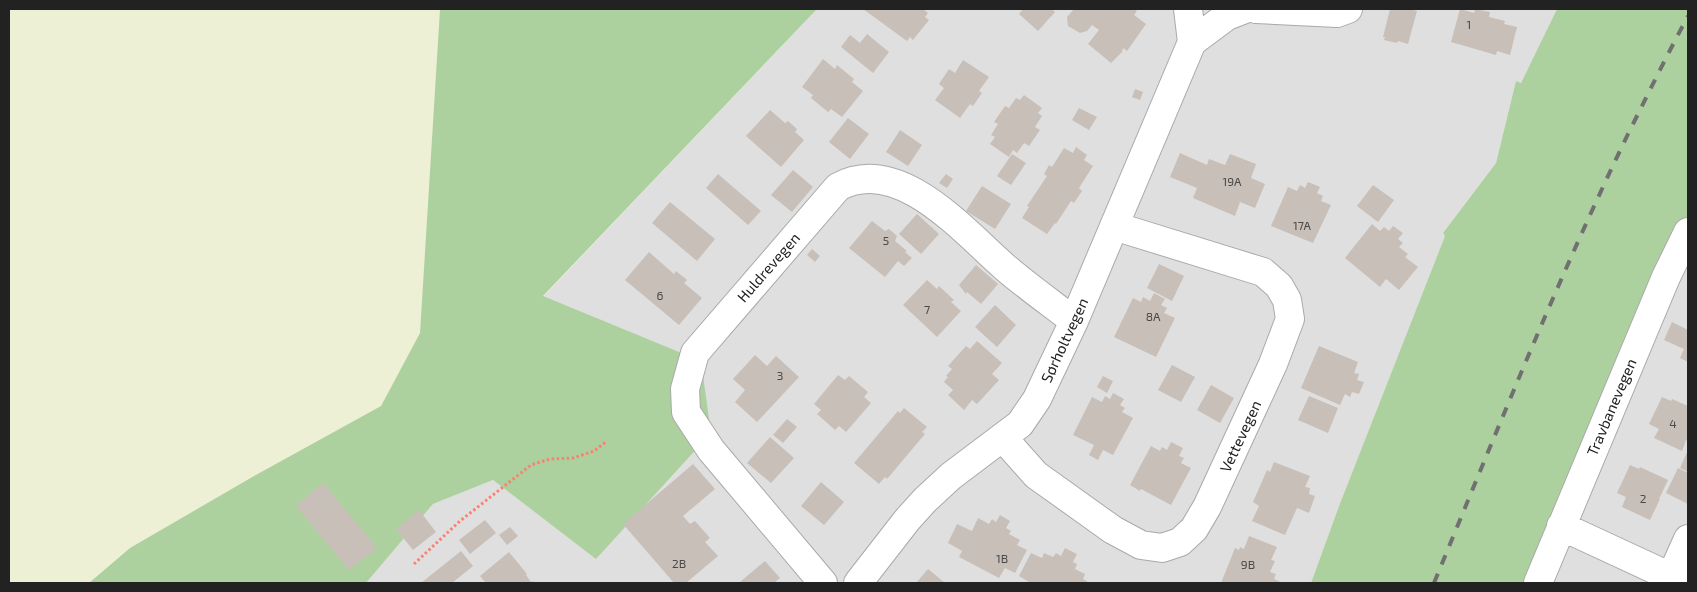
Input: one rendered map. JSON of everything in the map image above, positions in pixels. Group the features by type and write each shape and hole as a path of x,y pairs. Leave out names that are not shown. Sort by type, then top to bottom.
{"street":[{"path":"1188,9 1192,42 1227,16 1245,9"},
{"path":"1256,9 1337,13 1348,9"},
{"name":"Sørholtvegen","path":"858,583 924,500 951,476 1020,424 1037,399 1074,321 1192,42"},
{"name":"Huldrevegen","path":"823,583 711,450 686,412 684,398 688,373 695,353 838,187 865,178 891,181 914,191 930,201 1008,270 1074,321"},
{"name":"Vettevegen","path":"1003,438 1036,475 1113,530 1141,545 1162,548 1180,542 1194,529 1207,507 1273,364 1290,319 1287,300 1279,286 1263,272 1114,226"},
{"name":"Travbanevegen","path":"1538,583 1666,277 1688,232"},
{"path":"1561,526 1677,580 1688,539"}],"path":[{"path":"414,564 460,521 531,465 550,459 574,458 594,451 607,441"}],"shaded area":[{"path":"817,9 1557,9 1521,83 1516,82 1496,163 1443,233 1445,236 1339,506 1311,583 366,583 433,504 493,480 597,559 701,361 543,297"},
{"path":"1688,248 1688,583 1550,583"}],"green space":[{"path":"9,9 440,9 420,333 381,406 254,476 130,548 89,583 9,583"},
{"path":"440,9 817,9 543,296 701,361 711,433 596,559 493,480 433,504 366,583 89,583 130,548 254,476 381,406 420,333"},
{"path":"1557,9 1688,9 1688,248 1550,583 1311,583 1339,506 1445,236 1443,233 1496,163 1516,81 1521,83"}],"building":[{"path":"863,9 923,9 928,13 925,17 929,20 913,40 910,37 907,41"},
{"path":"1023,9 1052,9 1055,12 1038,31 1019,14"},
{"path":"1074,9 1134,9 1137,11 1134,15 1146,24 1127,51 1123,48 1122,52 1111,63 1088,44 1099,30 1092,25 1087,31 1080,33 1068,26 1067,17"},
{"path":"1390,9 1417,11 1408,44 1384,40 1385,37 1383,37"},
{"path":"1460,9 1474,13 1475,9 1490,12 1489,17 1505,21 1504,24 1517,27 1510,55 1497,51 1496,55 1451,42"},
{"path":"867,34 889,52 873,73 841,47 850,35 860,43"},
{"path":"823,59 835,69 837,65 854,79 852,82 863,91 842,117 831,109 828,112 811,98 813,95 802,87"},
{"path":"963,60 989,77 979,91 982,93 973,106 970,104 960,118 935,100 944,88 939,84 949,69 955,73"},
{"path":"1135,89 1143,92 1140,100 1132,97"},
{"path":"1024,95 1042,108 1038,113 1042,116 1035,127 1040,130 1029,146 1024,143 1017,153 1013,150 1009,157 990,144 995,137 991,135 998,124 994,122 1005,106 1009,108 1016,98 1020,100"},
{"path":"1079,108 1097,117 1089,130 1072,120"},
{"path":"770,110 785,123 788,121 797,129 795,132 804,140 781,167 746,136"},
{"path":"848,118 869,134 850,159 829,142"},
{"path":"900,130 922,145 908,166 886,152"},
{"path":"1076,147 1087,155 1084,160 1093,166 1079,188 1082,191 1074,203 1071,201 1047,234 1022,218 1029,207 1027,206 1047,176 1044,174 1049,165 1052,167 1064,148 1073,153"},
{"path":"1180,153 1207,165 1209,159 1225,165 1230,154 1256,164 1251,178 1265,184 1255,208 1240,202 1235,216 1193,198 1197,188 1170,177"},
{"path":"1012,154 1026,163 1011,185 997,176"},
{"path":"793,170 813,187 792,212 771,195"},
{"path":"718,174 761,211 748,225 706,188"},
{"path":"946,174 953,179 947,188 939,183"},
{"path":"1308,182 1320,187 1317,193 1323,196 1321,201 1331,205 1313,243 1271,226 1288,187 1297,191 1300,185 1305,188"},
{"path":"1373,185 1394,200 1378,222 1357,206"},
{"path":"982,186 1011,204 995,229 966,211"},
{"path":"670,202 715,239 697,261 652,223"},
{"path":"917,214 939,234 921,254 899,234"},
{"path":"872,221 885,231 889,229 897,236 895,241 912,258 904,266 898,261 885,277 849,248"},
{"path":"1372,224 1380,231 1384,227 1389,231 1393,226 1403,233 1398,239 1403,243 1399,247 1408,254 1405,257 1418,267 1399,290 1386,279 1380,287 1345,258"},
{"path":"812,249 820,256 815,262 807,255"},
{"path":"649,252 674,274 676,271 687,280 684,283 702,298 679,325 625,280"},
{"path":"1159,264 1184,276 1172,301 1147,288"},
{"path":"976,265 998,284 981,304 967,292 966,294 959,285"},
{"path":"927,280 937,289 939,286 954,300 951,302 961,311 937,337 903,305"},
{"path":"1154,293 1165,299 1161,305 1167,308 1164,313 1175,318 1156,357 1114,337 1133,298 1141,302 1143,297 1150,301"},
{"path":"995,305 1016,325 997,347 975,327"},
{"path":"1672,322 1688,330 1688,362 1680,358 1684,349 1664,340"},
{"path":"977,341 1002,363 992,374 999,380 977,404 972,400 964,410 948,395 953,390 944,382 952,369 948,366 966,346 970,349"},
{"path":"1319,346 1358,362 1354,373 1359,374 1357,380 1364,382 1359,394 1352,392 1350,397 1345,394 1340,405 1301,388"},
{"path":"755,355 767,366 776,356 799,377 757,422 735,402 745,390 733,379"},
{"path":"1172,365 1195,377 1181,402 1158,390"},
{"path":"838,375 845,380 849,376 868,392 864,397 871,403 846,432 839,426 835,430 817,414 821,410 814,404"},
{"path":"1103,376 1113,381 1107,393 1097,387"},
{"path":"1211,385 1234,398 1220,423 1197,410"},
{"path":"1113,393 1124,399 1120,405 1125,408 1122,412 1133,418 1113,455 1103,450 1098,460 1089,455 1094,445 1073,435 1092,397 1102,402 1105,396 1110,399"},
{"path":"1309,396 1338,408 1328,433 1298,420"},
{"path":"1662,397 1688,406 1688,441 1686,440 1682,451 1654,438 1659,429 1649,424"},
{"path":"904,408 927,427 922,432 925,434 887,479 885,477 879,484 854,463 898,411 900,413"},
{"path":"787,419 797,427 783,443 773,435"},
{"path":"770,437 794,458 771,483 747,463"},
{"path":"1171,442 1183,448 1179,456 1184,458 1181,463 1191,468 1171,505 1130,485 1151,446 1160,451 1162,447 1167,450"},
{"path":"1688,450 1688,472 1680,468"},
{"path":"1274,462 1310,476 1305,487 1310,488 1309,494 1315,496 1309,513 1297,508 1285,535 1252,521 1259,506 1253,502 1267,470 1270,472"},
{"path":"693,464 715,489 683,516 690,524 695,521 710,538 705,542 718,556 686,583 674,583 623,524"},
{"path":"1630,465 1639,469 1640,467 1668,480 1650,520 1622,507 1626,497 1617,493"},
{"path":"1678,468 1688,473 1688,504 1666,493"},
{"path":"821,482 844,502 824,525 801,506"},
{"path":"323,483 377,548 349,570 296,506"},
{"path":"419,510 436,532 413,550 396,529"},
{"path":"1000,515 1010,521 1006,528 1011,531 1009,534 1020,540 1017,545 1027,550 1015,573 1005,568 999,578 959,557 962,551 948,543 957,524 972,531 978,518 989,524 992,519 996,522"},
{"path":"485,520 496,533 470,554 459,540"},
{"path":"510,527 518,536 507,545 499,535"},
{"path":"1249,536 1277,547 1271,560 1275,561 1270,572 1276,574 1274,579 1283,583 1221,583 1235,548 1239,550 1240,547 1244,549"},
{"path":"1065,548 1077,554 1073,562 1077,564 1075,569 1085,574 1083,579 1090,583 1028,583 1019,576 1031,553 1042,558 1044,553 1053,557 1056,553 1061,556"},
{"path":"461,551 473,566 452,583 421,583"},
{"path":"509,552 527,574 531,582 535,583 486,583 480,576"},
{"path":"765,561 780,578 774,583 740,582"},
{"path":"928,569 945,583 916,583"}],"railway":[{"path":"1434,583 1576,245 1628,134 1688,16"}]}
